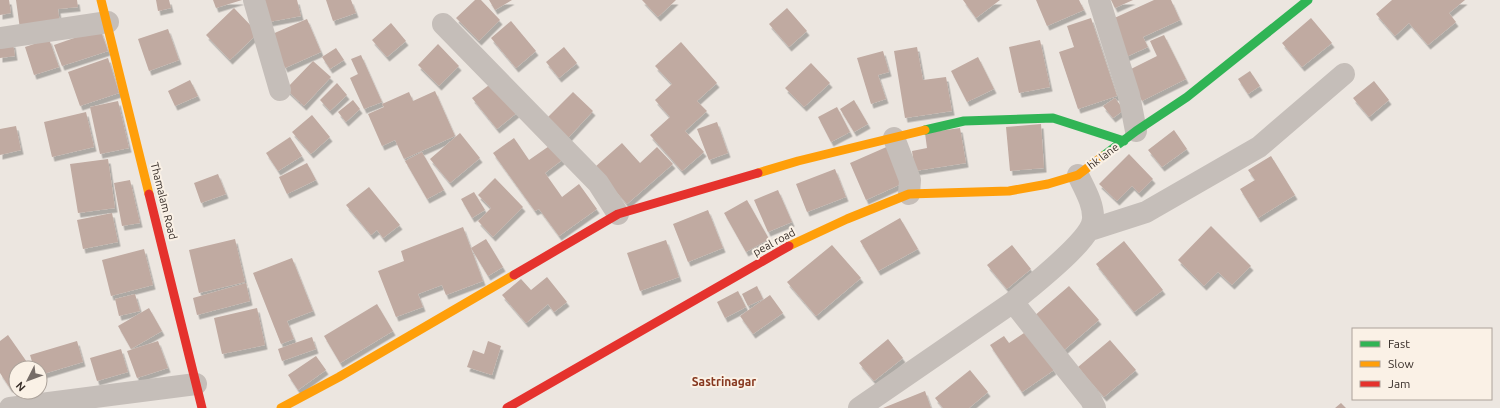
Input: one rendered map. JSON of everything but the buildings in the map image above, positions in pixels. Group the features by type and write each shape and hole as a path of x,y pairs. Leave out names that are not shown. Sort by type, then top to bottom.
{"street":[{"name":"Thamalam Road","path":"102,0 202,408"},
{"path":"254,0 280,90"},
{"path":"281,408 339,377 618,214 798,161 964,121 1053,118 1130,136 1129,95 1098,0"},
{"name":"hk lane","path":"1090,230 1093,220 1093,209 1078,175 1130,136 1187,97 1308,0"},
{"path":"0,38 108,22"},
{"path":"443,24 598,183 618,214"},
{"path":"859,408 1013,302 1061,260 1090,230 1146,212 1259,147 1344,74"},
{"path":"894,138 910,180 909,194"},
{"name":"peal road","path":"507,408 789,246 847,219 909,194 1009,191 1048,184 1078,175"},
{"path":"1013,302 1091,400 1095,408"},
{"path":"10,408 196,384"}],"traffic: fast":[{"path":"1103,156 1136,131 1187,97 1308,0"},
{"path":"925,130 964,121 1053,118 1124,141"}],"traffic: slow":[{"path":"101,0 149,194"},
{"path":"758,173 798,161 925,130"},
{"path":"789,246 847,219 909,194 1009,191 1048,184 1078,175 1103,156"},
{"path":"281,408 339,377 514,275"}],"traffic: jam":[{"path":"514,275 618,214 758,173"},
{"path":"149,194 202,408"},
{"path":"507,408 789,246"}],"district":[{"name":"Sastrinagar","path":"724,382"}]}
